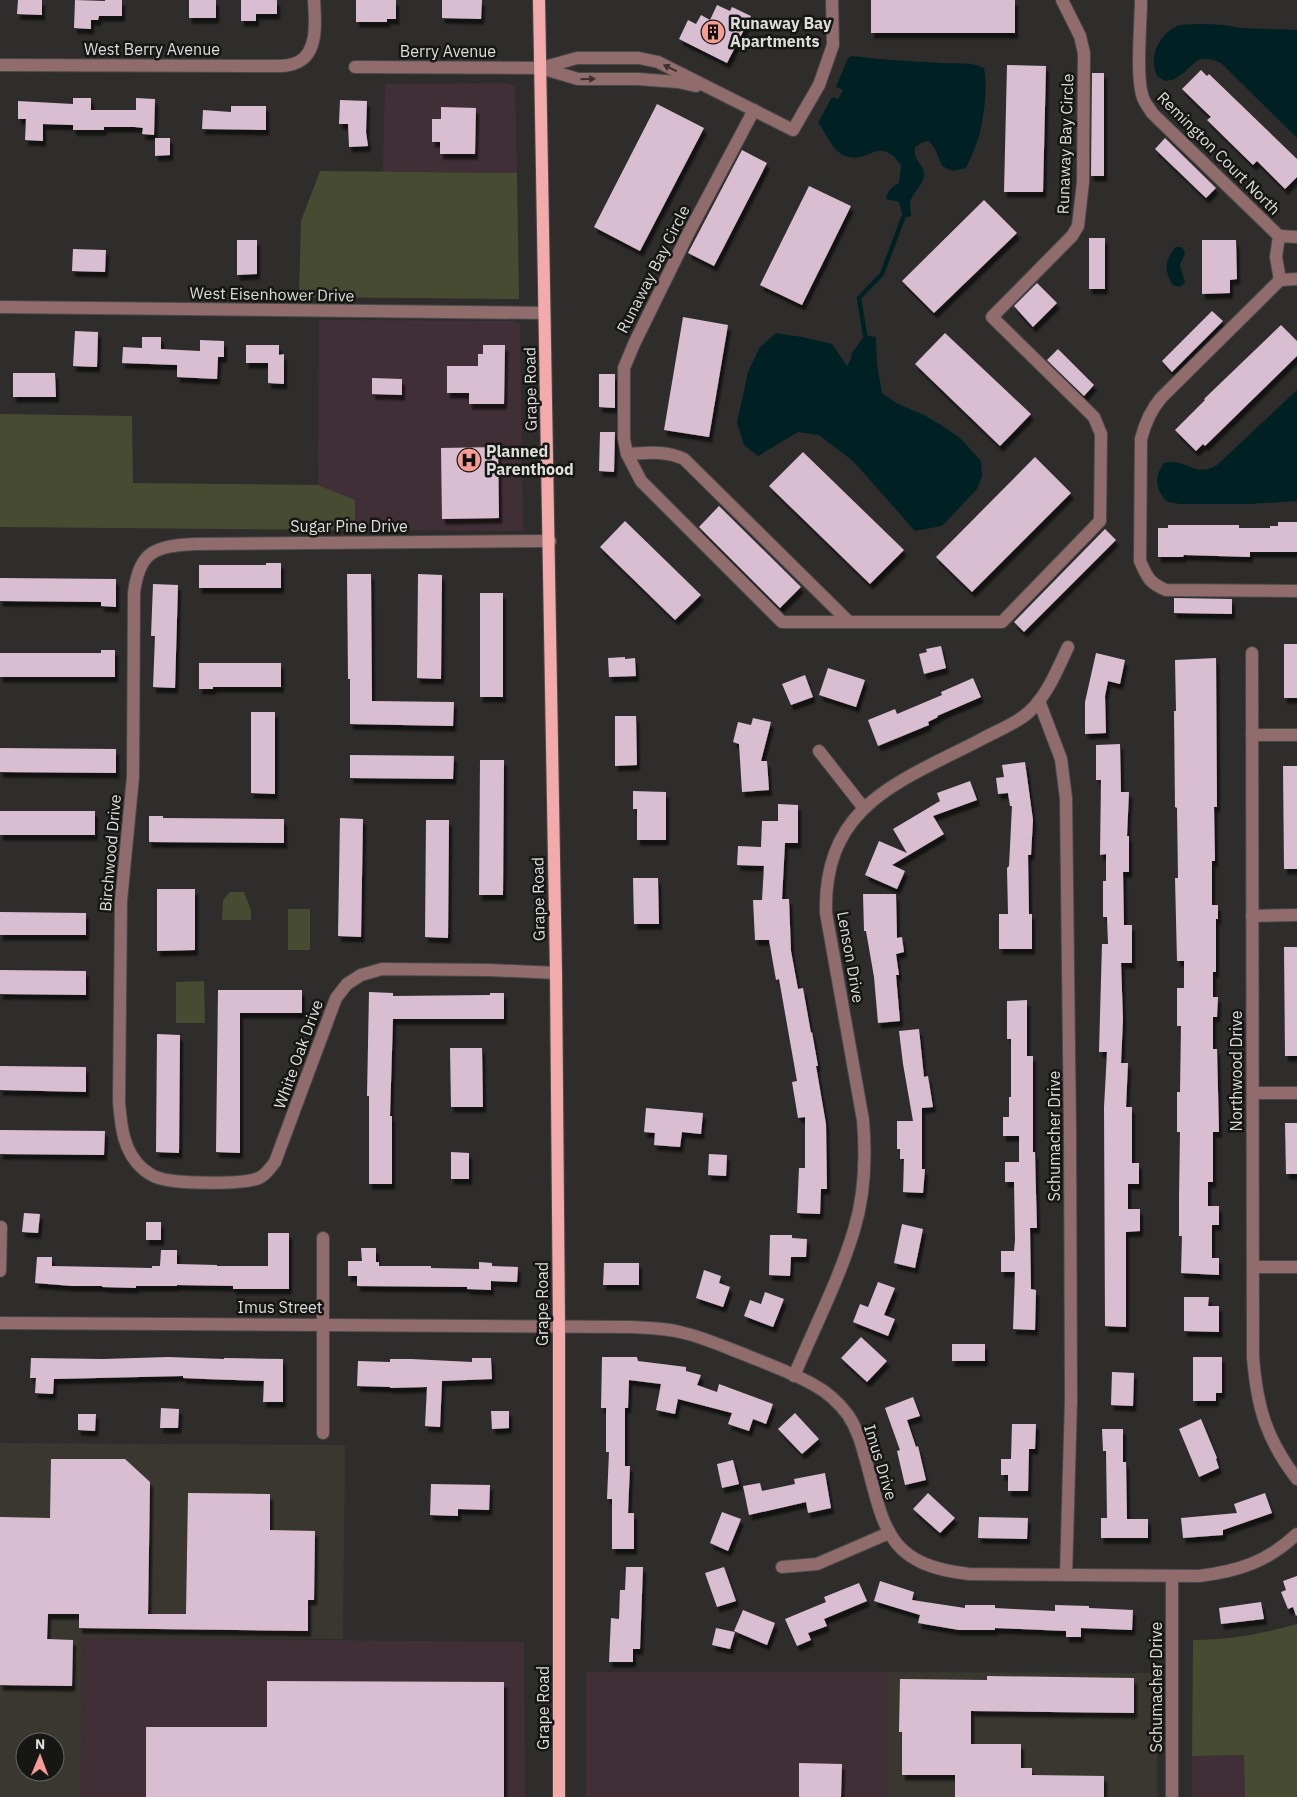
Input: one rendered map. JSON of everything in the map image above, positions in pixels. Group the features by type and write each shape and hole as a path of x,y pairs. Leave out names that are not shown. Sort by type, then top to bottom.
{"main road":[{"name":"Grape Road","path":"540,0 556,973 559,1327 559,1797"}],"street":[{"name":"West Berry Avenue","path":"0,65 284,66 297,63 310,50 315,30 314,0"},
{"path":"541,68 577,58 639,58 658,62 793,130 819,85 833,45 832,0"},
{"name":"Runaway Bay Circle","path":"754,110 688,234 624,368 624,439 627,454 641,481 782,622 1002,622 1100,521 1102,434 1094,417 992,317 1072,236 1078,226 1082,182 1084,53 1080,36 1062,0"},
{"name":"Remington Court North","path":"1141,0 1140,87 1144,100 1152,113 1279,236"},
{"name":"Berry Avenue","path":"356,67 541,68"},
{"path":"541,68 578,80 638,79 678,82 714,90"},
{"path":"1280,280 1276,257 1279,236 1297,237"},
{"path":"1297,279 1280,280 1161,398 1148,415 1141,439 1140,561 1146,576 1153,585 1166,590 1297,591"},
{"name":"West Eisenhower Drive","path":"0,308 544,313"},
{"path":"627,454 666,453 684,459 849,622"},
{"name":"Sugar Pine Drive","path":"150,553 175,545 195,544 550,541"},
{"name":"Birchwood Drive","path":"134,1158 127,1148 121,1127 120,1110 121,901 133,777 134,593 136,576 150,553"},
{"name":"Lenson Drive","path":"794,1376 855,1230 864,1180 865,1141 863,1120 826,913 825,891 829,868 849,825 863,807 896,784 1027,713 1040,701 1055,676 1068,647"},
{"name":"Northwood Drive","path":"1252,653 1253,1357 1260,1407 1266,1428 1277,1450 1297,1479"},
{"name":"Schumacher Drive","path":"1040,701 1061,759 1066,798 1071,1390 1066,1575"},
{"path":"1252,735 1297,735"},
{"path":"819,751 863,807"},
{"path":"1252,916 1297,915"},
{"name":"White Oak Drive","path":"134,1158 143,1168 156,1177 173,1181 244,1181 259,1178 268,1172 277,1156 336,998 347,984 362,975 382,969 556,973"},
{"path":"1252,1093 1297,1093"},
{"path":"0,1271 1,1227"},
{"path":"323,1238 323,1433"},
{"path":"1254,1267 1297,1267"},
{"name":"Imus Street","path":"0,1323 559,1327"},
{"name":"Imus Drive","path":"559,1327 631,1327 680,1332 704,1338 814,1385 831,1397 847,1413 855,1426 880,1514 889,1533 905,1553 925,1564 947,1571 969,1574 1199,1576 1254,1564 1274,1553 1297,1534"},
{"path":"782,1566 817,1564 889,1533"},
{"name":"Schumacher Drive","path":"1172,1577 1172,1797"}],"shaded area":[{"path":"509,83 515,87 517,173 383,172 385,84"},
{"path":"319,320 512,321 520,324 523,531 355,530 355,500 318,485"},
{"path":"0,1443 345,1445 343,1639 83,1638 80,1797 0,1797"},
{"path":"83,1638 524,1642 525,1797 80,1797"},
{"path":"586,1672 888,1672 888,1797 586,1797"},
{"path":"888,1672 1157,1673 1157,1797 888,1797"},
{"path":"1245,1755 1245,1797 1192,1797 1192,1756"}],"green space":[{"path":"320,171 517,173 519,299 299,297 301,221"},
{"path":"0,414 132,416 133,483 318,485 355,500 355,530 0,527"},
{"path":"230,892 244,892 251,910 251,920 222,920 223,900"},
{"path":"288,909 310,909 310,950 288,950"},
{"path":"204,981 205,1023 176,1023 176,982"},
{"path":"1297,1624 1297,1797 1245,1797 1244,1755 1192,1756 1193,1640 1246,1636"}],"water":[{"path":"1205,24 1240,28 1297,30 1297,138 1221,63 1205,59 1200,60 1175,79 1165,81 1157,76 1154,66 1155,53 1164,35 1181,25"},
{"path":"852,56 968,64 984,68 985,105 982,125 966,168 953,171 942,166 935,149 929,141 915,147 916,156 923,168 924,176 923,181 911,200 911,216 903,218 899,202 886,199 890,190 899,183 901,165 893,156 880,151 854,158 845,156 836,150 818,123 832,97 838,99 843,90 836,87 848,58"},
{"path":"1176,247 1181,247 1185,253 1180,265 1185,283 1180,287 1173,285 1167,270 1167,261"},
{"path":"776,333 832,344 847,366 852,353 865,335 876,337 877,364 882,393 898,404 924,415 960,438 981,461 982,476 977,489 942,526 915,531 853,461 819,435 798,432 758,456 744,445 737,423 748,372 760,347"},
{"path":"1297,390 1297,501 1250,504 1179,504 1166,501 1160,492 1157,482 1164,463 1178,463 1203,470 1217,465"}],"building":[{"path":"18,0 42,0 42,15 17,14"},
{"path":"75,0 122,0 122,16 99,16 98,20 91,20 91,29 74,28"},
{"path":"189,0 216,0 216,18 189,18"},
{"path":"241,0 277,0 277,14 256,14 256,21 241,21"},
{"path":"356,0 396,0 396,19 387,19 387,22 356,22"},
{"path":"442,0 482,0 481,19 442,18"},
{"path":"871,0 1015,0 1015,33 871,33"},
{"name":"Runaway Bay Apartments","path":"717,5 730,11 732,7 751,16 727,63 679,39 688,20 696,24 701,15 710,20"},
{"path":"1007,65 1046,66 1043,192 1004,192"},
{"path":"1201,70 1207,76 1209,74 1297,159 1297,177 1285,189 1257,161 1253,165 1207,120 1211,117 1182,89"},
{"path":"1092,73 1104,73 1104,176 1091,176"},
{"path":"73,98 91,98 91,110 136,110 136,98 155,99 154,135 142,134 143,128 135,127 73,130 73,125 43,124 43,141 25,140 26,119 18,119 18,101 73,104"},
{"path":"340,100 367,101 366,132 368,146 349,147 348,124 339,124"},
{"path":"657,104 704,128 640,251 594,227"},
{"path":"231,106 266,106 266,130 202,129 203,110 231,112"},
{"path":"441,107 476,108 475,154 440,154 440,142 432,142 432,119 441,119"},
{"path":"155,138 170,138 170,155 155,156"},
{"path":"1165,138 1216,188 1206,198 1155,149"},
{"path":"742,150 767,163 714,266 688,253"},
{"path":"809,186 851,206 802,305 760,285"},
{"path":"984,200 1017,233 934,313 902,281"},
{"path":"1089,238 1105,238 1105,289 1089,289"},
{"path":"237,240 257,240 257,274 237,275"},
{"path":"1202,240 1236,240 1237,279 1230,280 1230,293 1202,294"},
{"path":"73,249 106,250 105,272 72,271"},
{"path":"1037,283 1057,303 1033,327 1014,306"},
{"path":"1212,311 1223,321 1172,372 1162,361"},
{"path":"683,317 728,325 709,437 664,430"},
{"path":"1281,325 1297,341 1297,356 1205,446 1203,444 1196,451 1175,430 1204,399"},
{"path":"75,331 98,332 97,367 73,366"},
{"path":"945,333 1031,414 1000,446 915,364"},
{"path":"142,337 161,337 161,349 200,351 200,340 224,341 224,357 218,357 217,379 177,377 177,365 122,363 123,347 142,348"},
{"path":"246,345 279,345 279,355 284,354 284,384 268,383 268,363 246,363"},
{"path":"483,345 505,345 504,404 469,404 469,393 447,393 447,366 478,366 478,354 483,354"},
{"path":"1058,349 1094,385 1084,396 1047,360"},
{"path":"13,373 55,373 56,397 13,397"},
{"path":"599,374 615,374 615,408 599,407"},
{"path":"372,378 402,379 402,395 372,394"},
{"path":"600,432 615,432 614,472 599,471"},
{"path":"498,447 499,518 442,519 441,448"},
{"path":"803,452 904,550 870,584 769,486"},
{"path":"1035,457 1071,493 972,592 936,557"},
{"path":"719,506 801,587 780,608 699,527"},
{"path":"625,521 701,595 675,620 600,547"},
{"path":"1278,522 1297,522 1297,552 1250,552 1250,557 1184,555 1183,557 1158,557 1158,528 1168,528 1168,525 1239,525 1239,528 1270,528 1270,526 1278,526"},
{"path":"1105,529 1116,540 1024,632 1014,622"},
{"path":"266,563 281,563 281,588 199,588 199,565 266,565"},
{"path":"347,574 371,574 372,701 454,702 453,726 350,724"},
{"path":"418,574 442,575 441,679 417,678"},
{"path":"0,578 116,579 116,607 101,606 101,602 0,601"},
{"path":"153,584 178,585 175,688 153,687 155,636 151,636"},
{"path":"480,593 503,593 503,697 480,697"},
{"path":"1174,598 1232,599 1232,614 1174,613"},
{"path":"1284,644 1297,644 1297,698 1284,698"},
{"path":"941,646 946,668 924,674 919,654 927,652 926,649"},
{"path":"101,650 115,650 115,677 0,677 0,653 101,653"},
{"path":"1096,653 1125,660 1120,684 1108,681 1105,696 1106,733 1085,734 1085,702"},
{"path":"625,657 625,659 635,658 636,676 609,677 608,658"},
{"path":"1216,658 1217,807 1214,807 1215,861 1212,861 1212,905 1218,905 1218,919 1216,919 1216,972 1213,972 1213,997 1218,997 1217,1017 1213,1017 1213,1049 1217,1049 1219,1132 1213,1132 1213,1182 1208,1182 1208,1206 1219,1206 1219,1225 1212,1225 1212,1258 1219,1258 1219,1275 1181,1273 1182,1236 1179,1236 1180,1132 1177,1132 1177,1092 1180,1092 1181,1026 1177,1026 1177,988 1184,988 1184,961 1177,961 1175,878 1178,878 1174,711 1176,711 1175,660"},
{"path":"199,663 281,663 281,687 213,687 213,689 199,689"},
{"path":"828,668 865,680 856,707 819,695"},
{"path":"805,675 813,697 791,705 782,684"},
{"path":"973,678 981,697 937,716 928,722 929,725 878,746 868,720 895,709 897,714 942,695 941,692"},
{"path":"251,712 275,712 275,794 251,793"},
{"path":"615,716 636,716 637,765 615,766"},
{"path":"753,718 771,722 761,761 767,761 769,790 742,792 739,744 733,742 738,722 751,725"},
{"path":"1120,744 1121,792 1129,792 1127,836 1129,836 1129,872 1123,872 1124,925 1132,925 1132,963 1121,963 1123,1019 1121,1063 1128,1063 1126,1107 1132,1107 1132,1163 1139,1163 1139,1184 1128,1184 1128,1209 1140,1209 1140,1231 1126,1232 1126,1327 1105,1326 1104,1107 1107,1052 1099,1052 1102,944 1108,944 1107,917 1103,917 1103,881 1106,881 1106,854 1100,855 1101,780 1096,780 1096,745"},
{"path":"0,748 116,749 116,773 0,772"},
{"path":"350,755 454,756 453,779 350,778"},
{"path":"480,760 504,760 503,895 479,895"},
{"path":"1025,762 1033,820 1031,855 1028,855 1029,914 1032,914 1032,949 999,949 999,914 1008,914 1007,868 1009,866 1012,806 1010,806 1008,793 998,794 996,778 1004,777 1002,765"},
{"path":"1283,766 1297,766 1297,869 1284,869"},
{"path":"970,781 977,800 933,816 944,834 892,865 905,871 897,889 865,875 879,841 907,853 893,829 940,801 937,793"},
{"path":"633,791 666,792 666,840 637,840 637,809 633,809"},
{"path":"778,804 798,805 798,843 785,843 782,899 789,899 791,951 798,989 803,988 812,1032 826,1124 827,1189 821,1189 820,1214 797,1213 799,1168 805,1168 805,1117 798,1118 792,1082 797,1081 779,979 776,980 769,940 755,940 753,900 762,900 764,866 737,865 738,846 761,847 762,821 778,821"},
{"path":"0,811 95,811 95,835 0,835"},
{"path":"149,816 163,816 163,818 284,819 284,843 149,842"},
{"path":"340,818 363,819 361,937 338,936"},
{"path":"426,820 449,820 448,938 425,937"},
{"path":"633,878 658,878 659,924 634,924"},
{"path":"157,889 195,889 195,950 157,951"},
{"path":"863,894 896,894 897,938 902,937 904,952 896,954 899,975 896,975 900,1021 878,1023 874,977 866,931 864,931"},
{"path":"0,912 86,913 86,935 0,935"},
{"path":"1284,947 1297,947 1297,1056 1285,1056"},
{"path":"0,970 86,971 86,995 0,994"},
{"path":"218,990 302,990 302,1013 240,1013 240,1153 216,1152"},
{"path":"369,992 393,993 393,996 490,995 490,993 504,993 504,1019 393,1019 390,1116 392,1116 392,1184 369,1184 369,1096 367,1096"},
{"path":"1027,1000 1027,1056 1033,1056 1033,1152 1035,1152 1037,1228 1030,1228 1031,1289 1036,1290 1035,1330 1013,1329 1015,1272 1001,1272 1001,1251 1014,1251 1015,1240 1014,1182 1005,1182 1005,1162 1019,1162 1019,1136 1003,1136 1003,1117 1009,1117 1009,1097 1011,1097 1011,1039 1007,1039 1007,1001"},
{"path":"919,1029 924,1077 928,1076 933,1107 922,1108 922,1169 925,1169 923,1193 903,1192 904,1159 900,1159 900,1149 897,1149 897,1121 913,1121 899,1031"},
{"path":"157,1034 180,1035 179,1153 156,1152"},
{"path":"450,1048 482,1048 483,1107 451,1107"},
{"path":"0,1066 86,1067 86,1092 0,1090"},
{"path":"646,1108 703,1113 701,1134 682,1132 680,1147 654,1145 655,1133 644,1132"},
{"path":"1285,1123 1297,1123 1297,1174 1286,1174"},
{"path":"0,1130 105,1131 104,1155 0,1154"},
{"path":"451,1152 469,1153 469,1179 451,1179"},
{"path":"709,1154 727,1155 726,1176 708,1175"},
{"path":"24,1213 40,1214 38,1233 22,1232"},
{"path":"146,1222 161,1222 161,1240 146,1240"},
{"path":"902,1224 923,1229 915,1268 894,1263"},
{"path":"268,1233 289,1233 289,1289 233,1289 233,1286 177,1285 136,1286 136,1288 35,1283 37,1257 52,1257 52,1266 152,1268 152,1266 160,1266 161,1250 177,1250 177,1264 268,1266"},
{"path":"770,1235 792,1235 792,1238 807,1239 806,1257 791,1257 790,1276 769,1275"},
{"path":"361,1248 376,1248 376,1262 379,1262 379,1266 431,1266 431,1268 479,1269 479,1262 492,1263 492,1266 518,1267 517,1282 491,1281 491,1290 467,1289 467,1287 357,1286 357,1276 348,1276 348,1261 362,1261"},
{"path":"604,1263 639,1263 639,1285 603,1285"},
{"path":"704,1270 721,1276 719,1283 730,1287 723,1307 696,1298"},
{"path":"878,1282 895,1288 884,1315 895,1319 888,1336 853,1322 860,1304 868,1307"},
{"path":"765,1292 784,1299 773,1327 744,1316 750,1300 761,1304"},
{"path":"1184,1297 1209,1297 1208,1306 1219,1306 1219,1332 1184,1331"},
{"path":"861,1337 887,1361 867,1382 841,1358"},
{"path":"952,1344 985,1344 985,1361 952,1361"},
{"path":"168,1357 283,1359 283,1402 263,1402 264,1381 183,1378 183,1376 54,1379 53,1394 35,1393 36,1378 30,1378 31,1358 103,1359"},
{"path":"602,1357 637,1357 638,1361 686,1367 686,1371 701,1375 697,1385 717,1392 719,1384 773,1404 766,1424 753,1419 749,1431 728,1424 732,1413 678,1399 675,1414 656,1410 661,1384 629,1380 628,1408 625,1408 625,1466 630,1466 628,1513 634,1513 634,1549 612,1549 612,1499 607,1499 609,1452 606,1452 606,1408 601,1408"},
{"path":"1193,1357 1222,1357 1222,1393 1216,1393 1216,1401 1193,1401"},
{"path":"472,1358 491,1358 492,1379 442,1381 440,1427 425,1426 427,1387 390,1388 357,1386 358,1361 390,1362 390,1359 411,1359 472,1362"},
{"path":"1112,1372 1134,1373 1133,1406 1111,1405"},
{"path":"913,1397 920,1416 907,1420 916,1447 918,1446 926,1480 905,1485 897,1451 900,1450 885,1408"},
{"path":"161,1408 179,1409 178,1428 160,1428"},
{"path":"491,1411 509,1411 509,1428 492,1429"},
{"path":"795,1413 819,1439 802,1454 778,1429"},
{"path":"78,1414 96,1414 95,1431 78,1430"},
{"path":"1201,1419 1217,1458 1219,1468 1199,1477 1179,1429"},
{"path":"1012,1424 1036,1424 1035,1449 1029,1449 1028,1491 1008,1491 1008,1475 1001,1475 1001,1459 1011,1459"},
{"path":"1102,1429 1123,1429 1123,1462 1126,1462 1127,1519 1148,1519 1148,1538 1101,1538 1101,1518 1107,1518 1106,1451 1103,1451"},
{"path":"51,1459 125,1459 150,1482 148,1614 186,1614 188,1493 270,1494 270,1530 315,1531 314,1600 308,1600 308,1631 79,1628 79,1614 48,1614 47,1639 73,1640 72,1686 0,1685 0,1517 50,1518"},
{"path":"733,1460 739,1484 722,1488 717,1464"},
{"path":"825,1473 831,1508 808,1513 806,1502 749,1515 743,1486 760,1483 762,1491 795,1484 794,1479"},
{"path":"431,1484 490,1485 489,1510 458,1509 458,1516 430,1515"},
{"path":"928,1493 955,1518 940,1533 913,1509"},
{"path":"1265,1493 1272,1513 1223,1530 1223,1535 1183,1538 1181,1518 1237,1513 1234,1504"},
{"path":"722,1512 741,1519 728,1551 710,1543"},
{"path":"979,1517 1028,1518 1027,1539 978,1538"},
{"path":"626,1567 643,1567 640,1649 633,1649 633,1662 609,1662 611,1618 619,1619 620,1590 625,1590"},
{"path":"724,1567 736,1601 717,1607 705,1573"},
{"path":"1297,1576 1296,1616 1293,1607 1288,1609 1281,1592 1286,1590 1283,1581"},
{"path":"880,1581 914,1592 912,1600 965,1608 965,1605 995,1605 995,1608 1055,1611 1055,1605 1133,1610 1132,1630 1081,1628 1081,1637 1066,1637 1066,1631 995,1628 995,1630 959,1630 918,1623 920,1615 874,1601"},
{"path":"859,1583 867,1601 824,1619 827,1626 808,1633 811,1640 797,1646 785,1619 826,1602 824,1597"},
{"path":"1261,1602 1264,1619 1221,1624 1219,1608"},
{"path":"743,1610 775,1623 767,1645 734,1631"},
{"path":"716,1628 735,1632 730,1649 712,1645"},
{"path":"987,1676 1134,1678 1134,1713 971,1711 971,1744 1021,1744 1021,1768 1032,1768 1032,1775 1104,1776 1104,1797 955,1797 955,1775 902,1775 902,1732 899,1732 900,1679 987,1680"},
{"path":"267,1681 504,1682 504,1797 146,1797 146,1727 267,1727"},
{"path":"799,1763 842,1764 841,1797 799,1797"}],"waterway":[{"path":"865,335 859,298 882,274 903,218"}],"place":[{"name":"Runaway Bay Apartments","path":"713,32"},
{"name":"Planned Parenthood","path":"469,460"}]}
